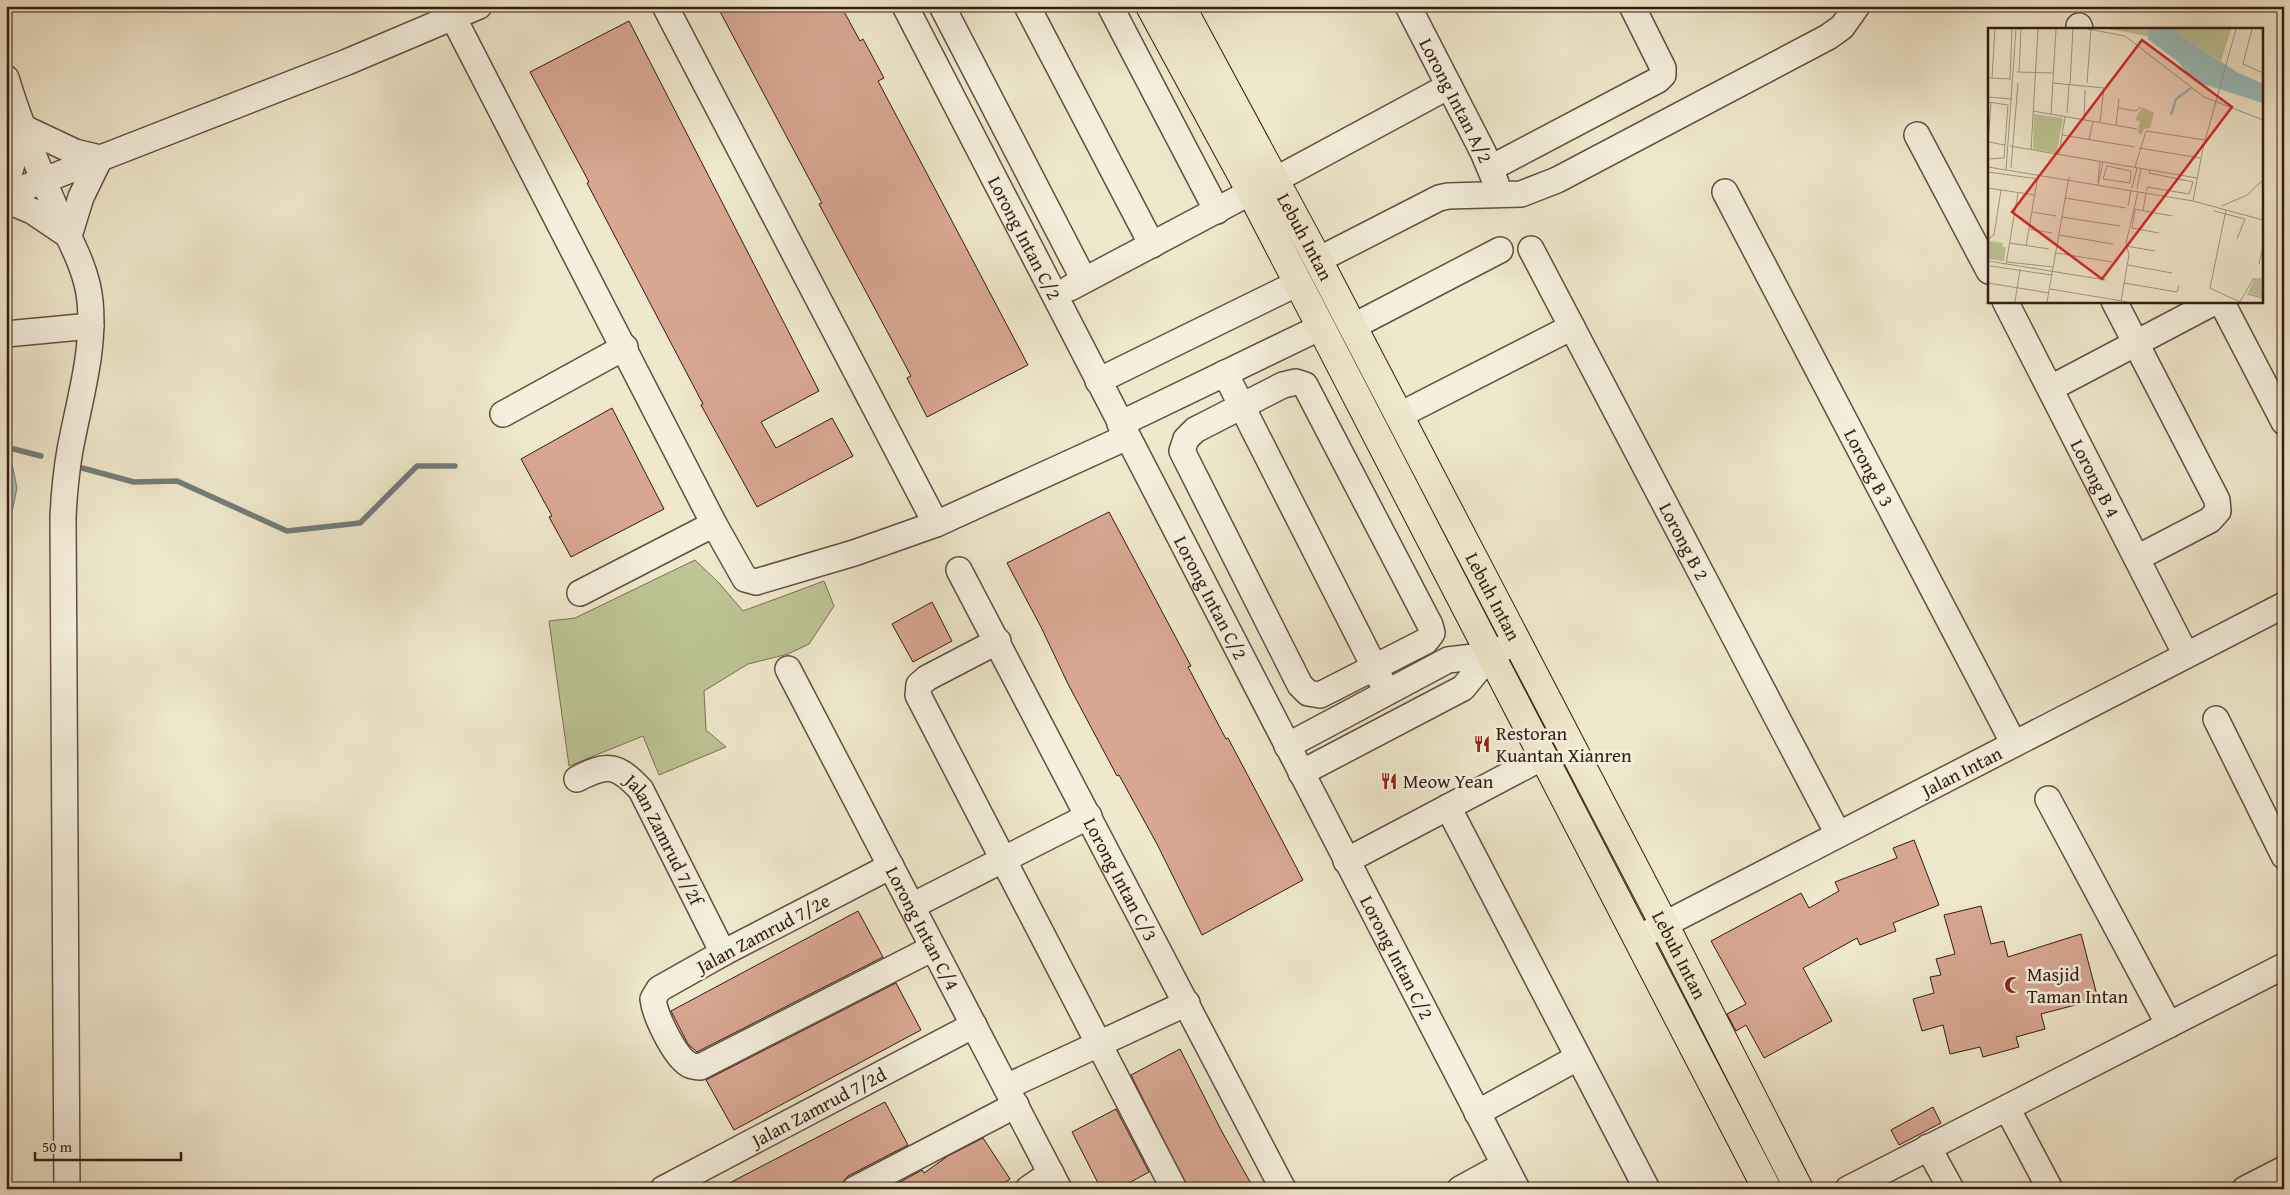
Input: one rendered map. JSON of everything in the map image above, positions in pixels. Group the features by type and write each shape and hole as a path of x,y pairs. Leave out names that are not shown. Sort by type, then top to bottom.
{"main road":[{"name":"Lebuh Intan","path":"1150,6 1251,192 1638,938 1762,1187"},
{"name":"Lebuh Intan","path":"1181,6 1318,260 1515,642 1664,924 1799,1189"}],"street":[{"path":"6,195 347,62 479,6"},
{"path":"666,6 936,524"},
{"name":"Lorong Intan C/2","path":"904,6 1516,1189"},
{"path":"1027,6 1152,245"},
{"path":"1110,6 1217,211"},
{"name":"Lorong Intan A/2","path":"1408,6 1491,168 1499,196"},
{"path":"1491,168 1650,86 1662,74 1663,68 1632,6"},
{"path":"1318,260 1439,198 1448,196 1521,194 1556,180 1828,37 1842,27 1853,8"},
{"path":"917,30 951,9 1084,280"},
{"path":"453,17 625,347 714,524 745,579 756,582 854,553 936,524 1124,430 1225,374 1321,327"},
{"path":"6,78 22,127 86,276 90,300 89,353 65,482 63,518 67,1189"},
{"path":"1276,180 1449,86"},
{"path":"22,127 75,152 100,158"},
{"path":"6,186 22,127"},
{"path":"1917,135 1988,269"},
{"path":"69,236 81,197 100,158"},
{"path":"1054,296 1251,192"},
{"name":"Lorong B 3","path":"1725,192 2014,744"},
{"path":"6,200 40,216 69,236"},
{"name":"Lorong B 2","path":"1530,249 1838,834"},
{"path":"1352,327 1500,250"},
{"path":"1098,381 1298,283"},
{"name":"Lorong B 4","path":"2006,302 2186,655"},
{"path":"2115,302 2217,500 2218,511 2210,520 2137,558"},
{"path":"2051,388 2214,302"},
{"path":"2222,302 2284,422"},
{"path":"6,334 91,326"},
{"path":"1398,416 1572,327"},
{"path":"503,414 625,347"},
{"path":"1225,374 1387,692"},
{"path":"1296,382 1305,385 1430,624 1432,633 1426,641 1374,668 1320,695 1308,693 1300,685 1182,450 1186,439 1195,430 1283,385 1296,382"},
{"path":"580,593 714,524"},
{"name":"Lorong Intan C/3","path":"959,570 998,641 1283,1189"},
{"name":"Jalan Intan","path":"1638,938 2284,605"},
{"path":"998,641 926,678 919,685 918,695 1174,1189"},
{"path":"1287,746 1448,660 1490,655 1515,642"},
{"path":"1301,773 1463,688 1490,655"},
{"path":"1448,660 1463,688"},
{"name":"Lorong Intan C/4","path":"788,669 1055,1181"},
{"path":"2216,718 2284,856"},
{"path":"1346,861 1543,757"},
{"name":"Jalan Zamrud 7/2f","path":"577,779 594,770 612,768 627,775 641,790 723,953"},
{"path":"2048,799 2169,1025"},
{"path":"1448,807 1577,1058 1647,1189"},
{"path":"912,906 1089,816"},
{"name":"Jalan Zamrud 7/2e","path":"891,866 659,988 653,999 655,1012 682,1060 691,1066 700,1066 933,948"},
{"path":"1849,1188 2284,966"},
{"path":"855,1189 1099,1045 1187,1003"},
{"name":"Jalan Zamrud 7/2d","path":"663,1189 974,1025"},
{"path":"1477,1113 1577,1058"},
{"path":"2007,1108 2050,1189"},
{"path":"1928,1148 1951,1189"},
{"path":"1460,1189 1504,1165"},
{"path":"2245,1189 2284,1168"},
{"path":"1028,1189 1055,1181"}],"green space":[{"path":"695,560 719,583 743,611 824,581 834,606 809,644 788,654 748,664 704,691 706,730 726,747 659,775 643,736 569,766 549,621 575,618"}],"water":[{"path":"6,435 17,488 6,541"}],"building":[{"path":"717,6 841,6 860,41 863,39 884,78 878,81 1028,365 927,417 907,378 911,376 819,204 822,203"},
{"path":"629,21 819,391 761,422 776,448 832,418 853,456 757,507 701,405 703,404 530,72"},
{"path":"612,408 664,509 571,557 549,517 552,516 521,459"},
{"path":"1109,512 1191,666 1188,667 1303,880 1202,935 1157,844 1119,775 1117,776 1007,563"},
{"path":"932,602 952,641 913,662 892,624"},
{"path":"1914,840 1939,905 1893,923 1896,931 1860,945 1857,938 1803,968 1832,1021 1764,1058 1746,1025 1736,1031 1727,1014 1746,1004 1711,941 1801,893 1809,908 1839,891 1835,882 1897,858 1893,848"},
{"name":"Masjid Taman Intan","path":"1981,906 1991,944 2004,941 2008,957 2081,934 2098,999 2041,1014 2045,1029 2016,1037 2019,1047 1983,1057 1980,1047 1950,1054 1943,1025 1922,1031 1913,999 1934,993 1930,977 1941,975 1936,959 1955,954 1944,915"},
{"path":"858,911 883,957 697,1052 688,1044 671,1011"},
{"path":"896,983 921,1030 734,1130 706,1080"},
{"path":"1180,1049 1221,1130 1254,1189 1188,1189 1131,1075"},
{"path":"885,1102 908,1145 848,1176 843,1182 841,1189 718,1189"},
{"path":"1933,1107 1941,1123 1899,1145 1891,1130"},
{"path":"1116,1109 1149,1172 1118,1189 1101,1189 1072,1132"},
{"path":"983,1138 1010,1179 995,1189 892,1189 891,1187 922,1170 924,1173 948,1156"}],"waterway":[{"path":"6,447 41,456"},
{"path":"82,468 134,482 177,481 287,531 360,523 417,466 455,466"}],"place":[{"name":"Restoran Kuantan Xianren","path":"1482,744"},
{"name":"Meow Yean","path":"1389,781"},
{"name":"Masjid Taman Intan","path":"2013,985"}]}
